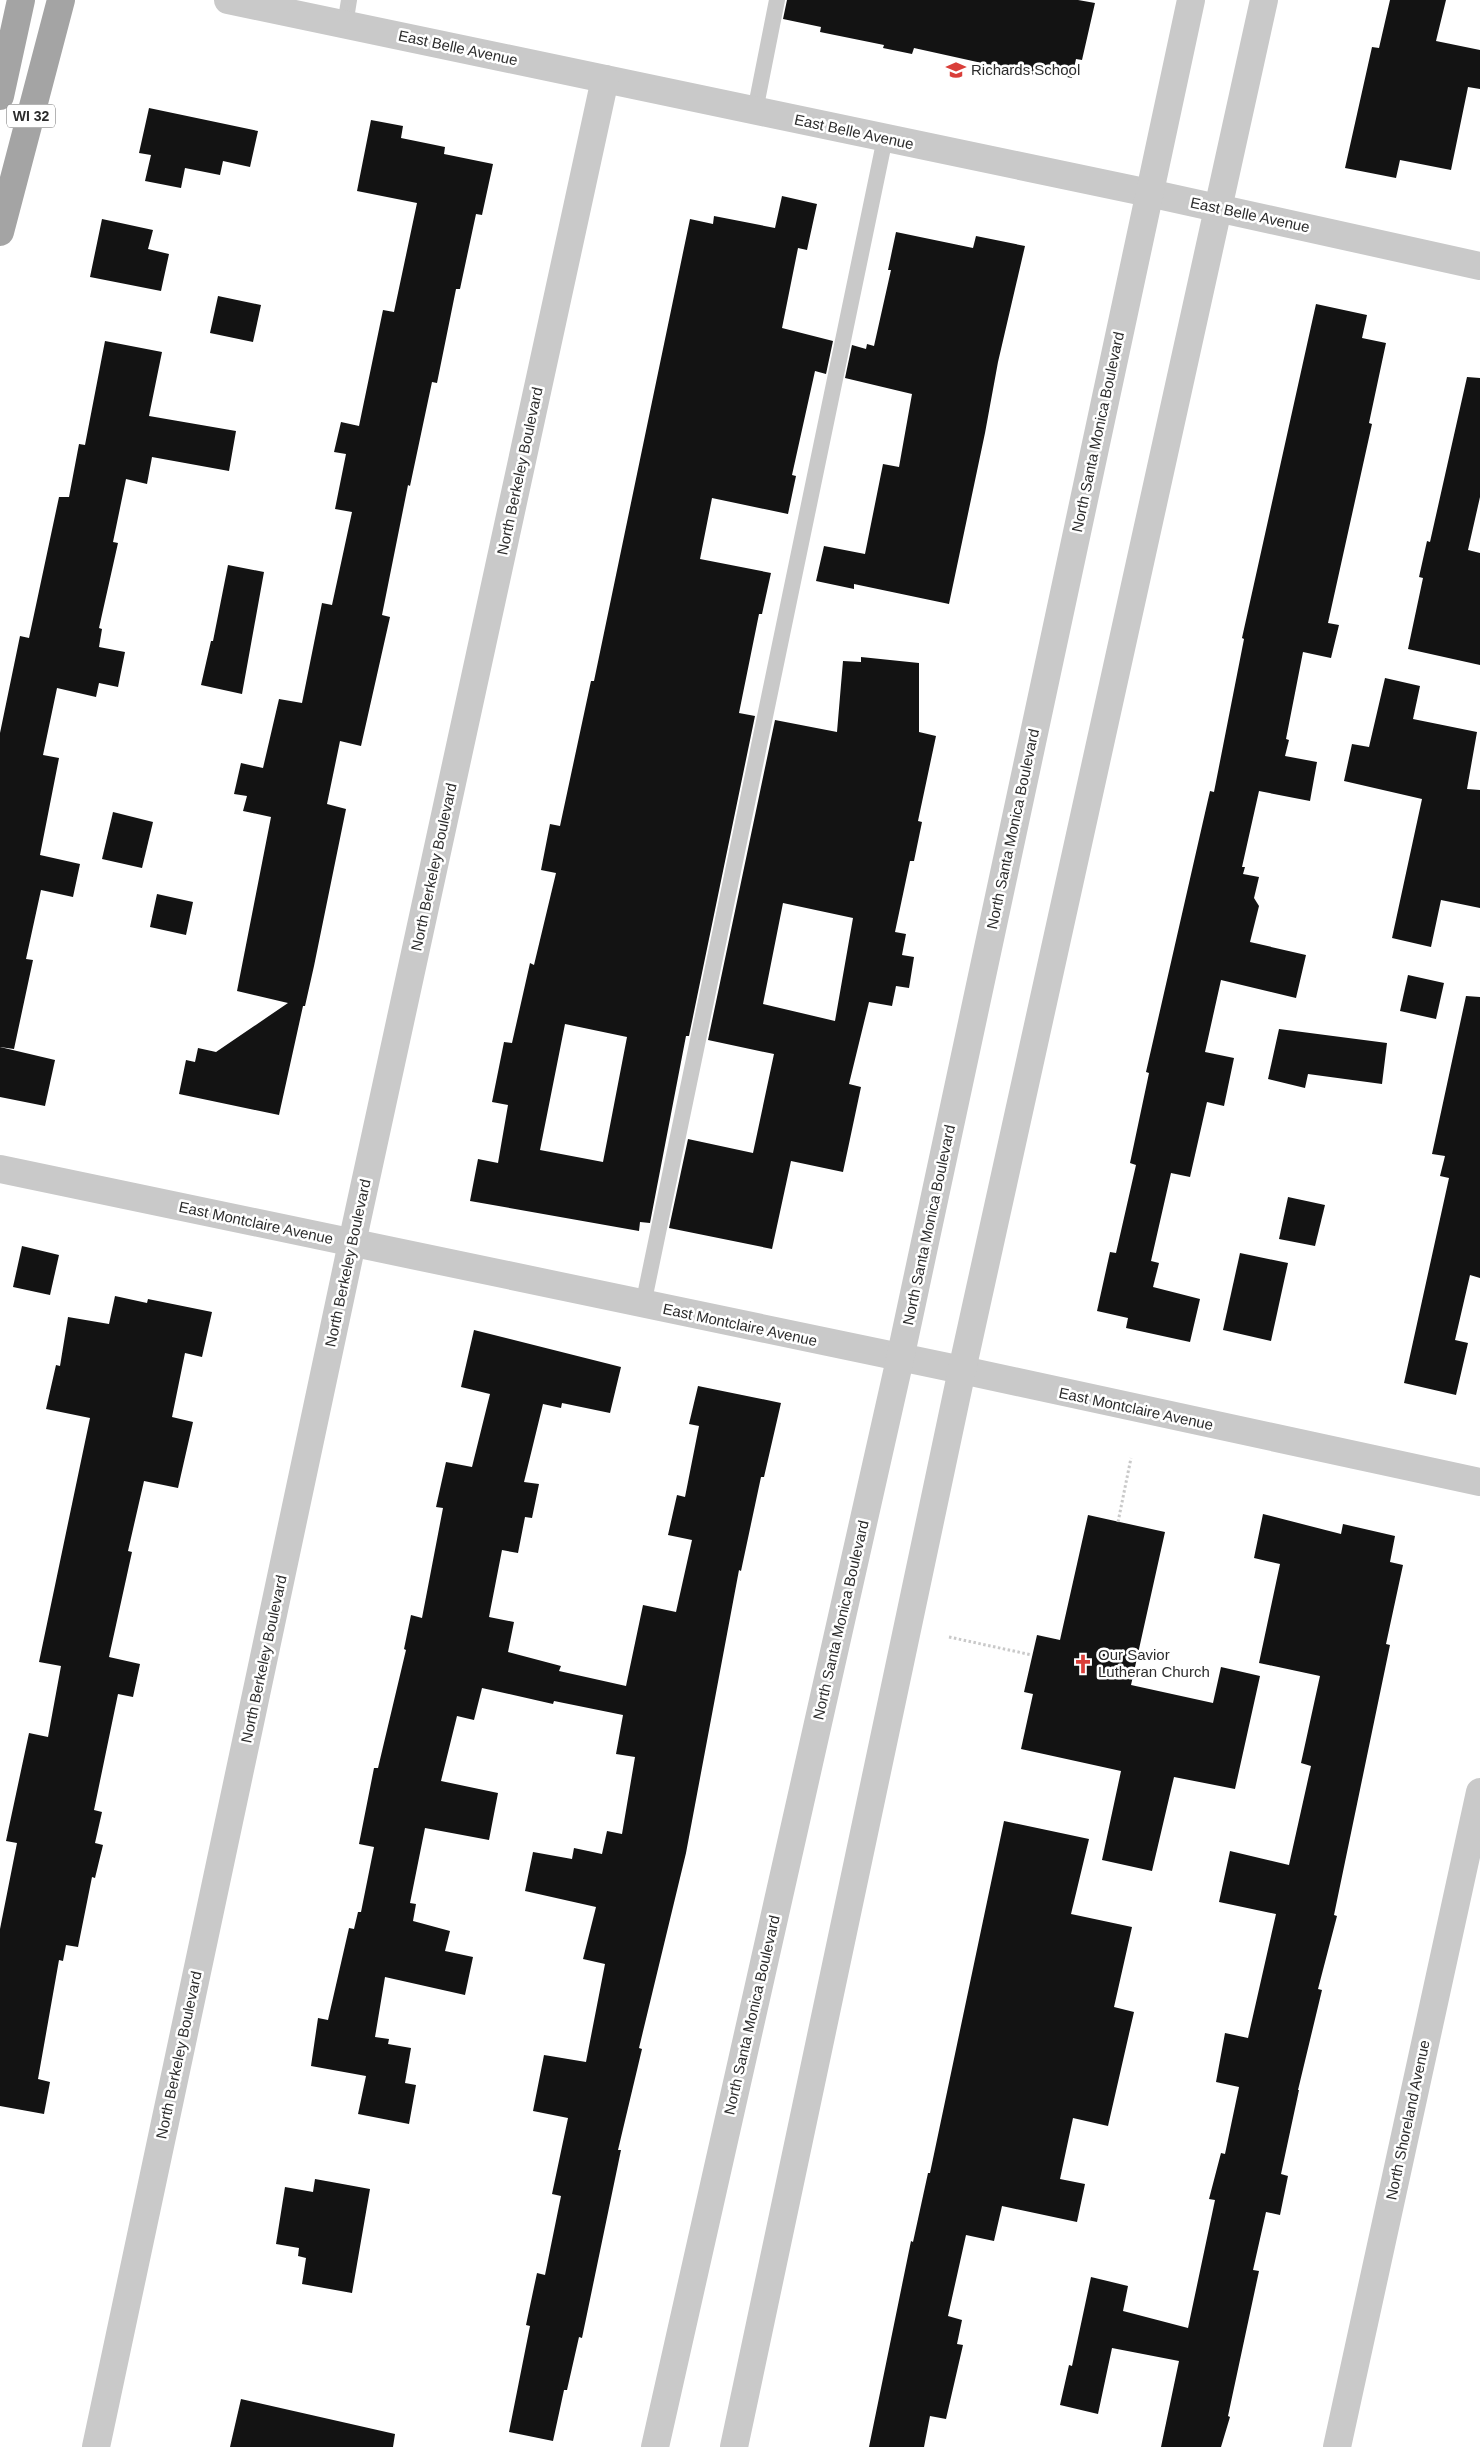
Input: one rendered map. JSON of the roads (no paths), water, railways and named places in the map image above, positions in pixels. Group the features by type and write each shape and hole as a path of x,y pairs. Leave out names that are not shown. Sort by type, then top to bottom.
{"main road":[{"name":"WI 32","path":"0,96 21,0"},
{"name":"WI 32","path":"0,232 61,0"}],"street":[{"name":"East Belle Avenue","path":"228,0 347,12 605,79 1220,208 1480,266"},
{"name":"North Santa Monica Boulevard","path":"655,2447 900,1358 1148,193 1191,0"},
{"path":"734,2447 962,1370 1220,208 1264,0"},
{"name":"North Berkeley Boulevard","path":"96,2447 352,1243 605,79"},
{"name":"East Montclaire Avenue","path":"0,1169 643,1305 962,1370 1480,1482"},
{"name":"North Shoreland Avenue","path":"1337,2447 1480,1792"}],"lane":[{"path":"755,111 777,0"},
{"path":"643,1305 885,138"}],"place":[{"name":"Richards School","path":"956,70"},
{"name":"Our Savior Lutheran Church","path":"1083,1664"}]}
